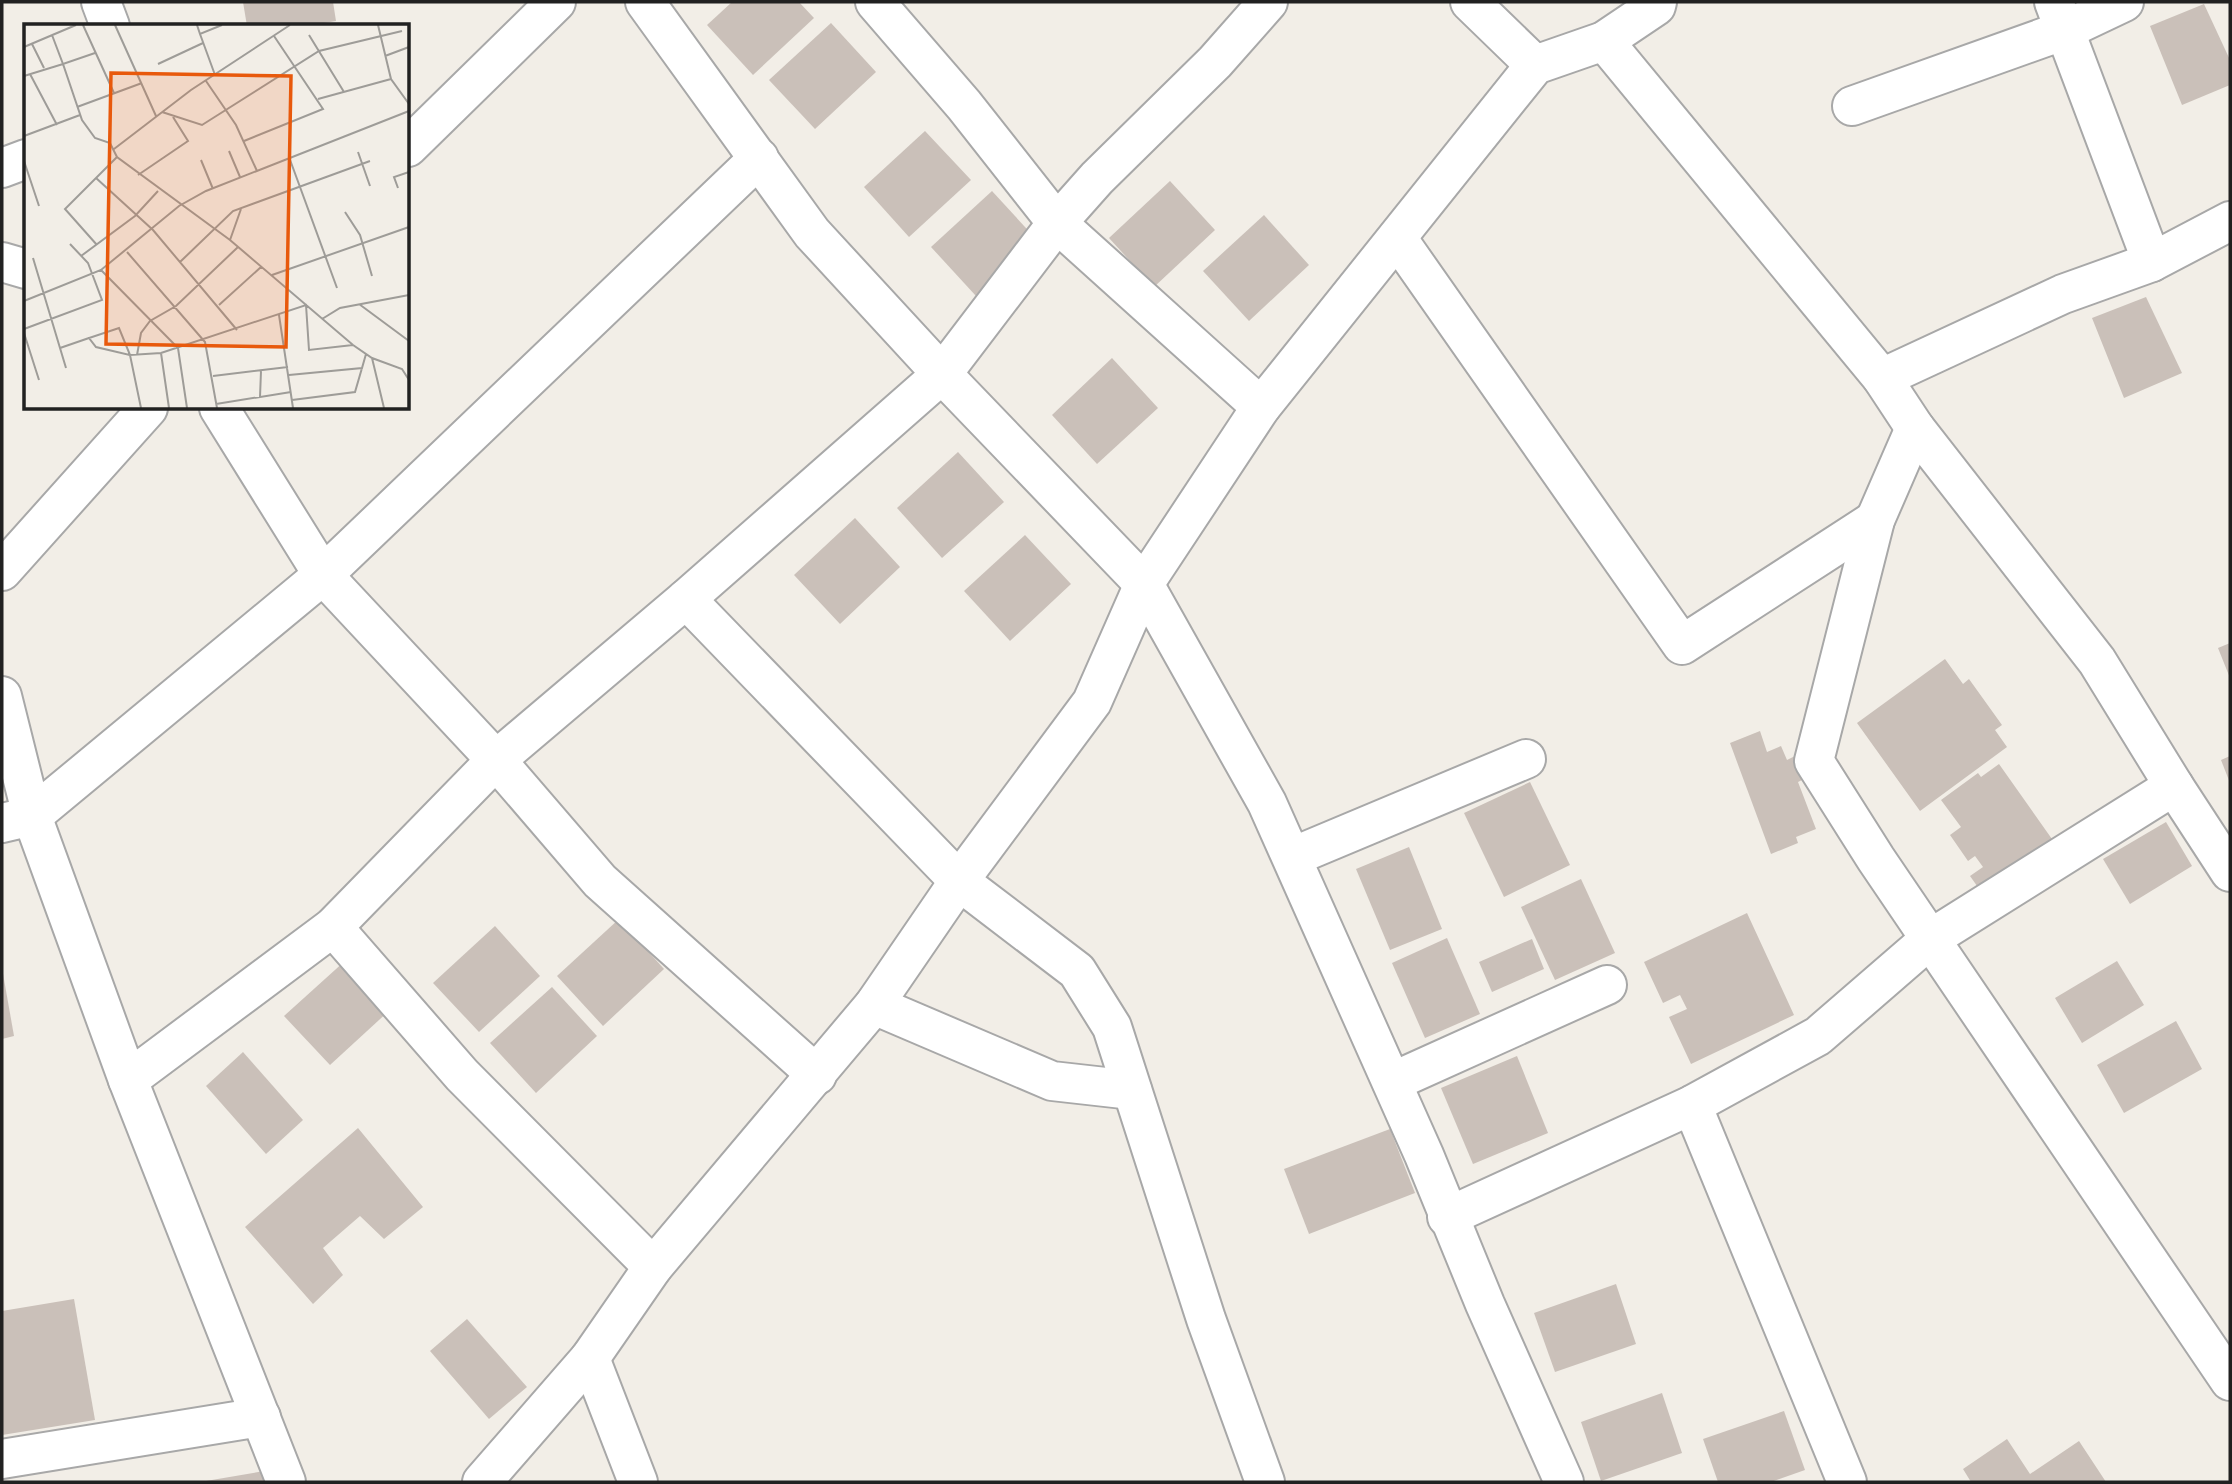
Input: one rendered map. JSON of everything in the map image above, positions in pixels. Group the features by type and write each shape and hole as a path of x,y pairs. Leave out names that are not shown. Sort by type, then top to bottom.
{"street":[{"path":"101,2 109,24"},
{"path":"410,145 556,2"},
{"path":"645,2 812,233 942,374 1144,584 1268,803 1424,1155 1447,1217 1564,1482"},
{"path":"875,2 964,105 1057,223 1261,407"},
{"path":"128,1080 333,927 496,760 942,374 1057,223 1097,178 1215,62 1268,2"},
{"path":"1470,2 1535,65"},
{"path":"482,1482 590,1358 653,1267 874,1005 959,881 1092,702 1144,584 1261,407 1535,65 1604,41 1656,6 1657,2"},
{"path":"1852,106 2060,16 2124,2"},
{"path":"2060,16 2152,262"},
{"path":"1604,41 1882,378 1915,428 2097,661 2174,786 2228,865"},
{"path":"17,820 323,575 759,158"},
{"path":"2,168 24,160"},
{"path":"1882,378 2063,294 2152,262 2230,221"},
{"path":"1396,238 1682,645 1875,520"},
{"path":"2,262 24,268"},
{"path":"2,571 146,410"},
{"path":"220,410 323,575 496,760 600,881 817,1075"},
{"path":"1915,428 1875,520 1814,761 1930,939 2230,1381"},
{"path":"685,599 959,881 1077,971 1112,1027 1206,1319 1265,1482"},
{"path":"2,696 17,820 128,1080 286,1482"},
{"path":"1292,858 1526,759"},
{"path":"1447,1217 1692,1105 1818,1035 1930,939 2174,786"},
{"path":"333,927 461,1075 653,1267"},
{"path":"1392,1082 1607,985"},
{"path":"874,1005 1052,1081 1132,1090"},
{"path":"1692,1105 1847,1482"},
{"path":"590,1358 638,1482"},
{"path":"2,1459 261,1417"}],"building":[{"path":"243,2 333,2 336,21 318,24 247,24"},
{"path":"732,2 799,2 814,18 753,75 707,25"},
{"path":"2204,4 2230,60 2230,85 2182,105 2150,26"},
{"path":"831,23 876,72 815,129 769,80"},
{"path":"925,131 971,180 909,237 864,187"},
{"path":"1170,181 1215,230 1154,287 1109,238"},
{"path":"992,191 1037,240 976,296 931,247"},
{"path":"1264,215 1309,265 1249,321 1203,271"},
{"path":"2146,297 2182,373 2124,398 2092,318"},
{"path":"1112,358 1158,408 1097,464 1052,415"},
{"path":"958,452 1004,502 942,558 897,508"},
{"path":"855,518 900,567 840,624 794,575"},
{"path":"1025,535 1071,584 1010,641 964,591"},
{"path":"2230,643 2230,678 2218,648"},
{"path":"1945,659 1963,684 1969,679 2002,725 1995,730 2007,747 1920,811 1857,723"},
{"path":"1760,731 1767,752 1781,746 1787,760 1795,756 1804,779 1798,782 1816,829 1796,837 1798,843 1771,854 1730,743"},
{"path":"2230,756 2230,783 2221,760"},
{"path":"1999,764 2059,849 1987,900 1970,876 1983,867 1975,856 1968,861 1950,835 1961,827 1941,800 1978,773 1981,777"},
{"path":"1530,782 1570,865 1504,897 1464,813"},
{"path":"2166,822 2192,866 2130,904 2103,859"},
{"path":"1409,847 1442,929 1390,950 1356,869"},
{"path":"1581,879 1615,953 1555,980 1521,907"},
{"path":"1747,913 1794,1015 1691,1064 1669,1017 1687,1009 1680,995 1663,1003 1644,962"},
{"path":"619,919 664,969 603,1026 557,976"},
{"path":"495,926 540,976 479,1032 433,983"},
{"path":"1447,938 1480,1014 1425,1038 1392,963"},
{"path":"1532,939 1544,969 1492,992 1479,962"},
{"path":"346,960 391,1009 330,1065 284,1016"},
{"path":"2117,961 2144,1005 2082,1043 2055,998"},
{"path":"2,968 14,1036 2,1039"},
{"path":"552,987 597,1036 536,1093 490,1043"},
{"path":"2176,1021 2202,1069 2124,1113 2097,1065"},
{"path":"243,1052 303,1120 266,1154 206,1086"},
{"path":"1517,1056 1548,1133 1473,1164 1441,1088"},
{"path":"358,1128 423,1207 384,1239 360,1216 323,1248 343,1275 313,1304 245,1227"},
{"path":"1390,1129 1415,1193 1309,1234 1284,1169"},
{"path":"1616,1284 1636,1344 1555,1372 1534,1313"},
{"path":"74,1299 95,1420 2,1435 2,1311"},
{"path":"467,1319 527,1387 489,1419 430,1351"},
{"path":"1662,1393 1682,1453 1601,1481 1581,1422"},
{"path":"1784,1411 1805,1470 1771,1482 1718,1482 1703,1439"},
{"path":"2007,1439 2030,1474 2079,1441 2106,1482 1971,1482 1963,1469"},
{"path":"264,1471 266,1482 206,1481"}]}
